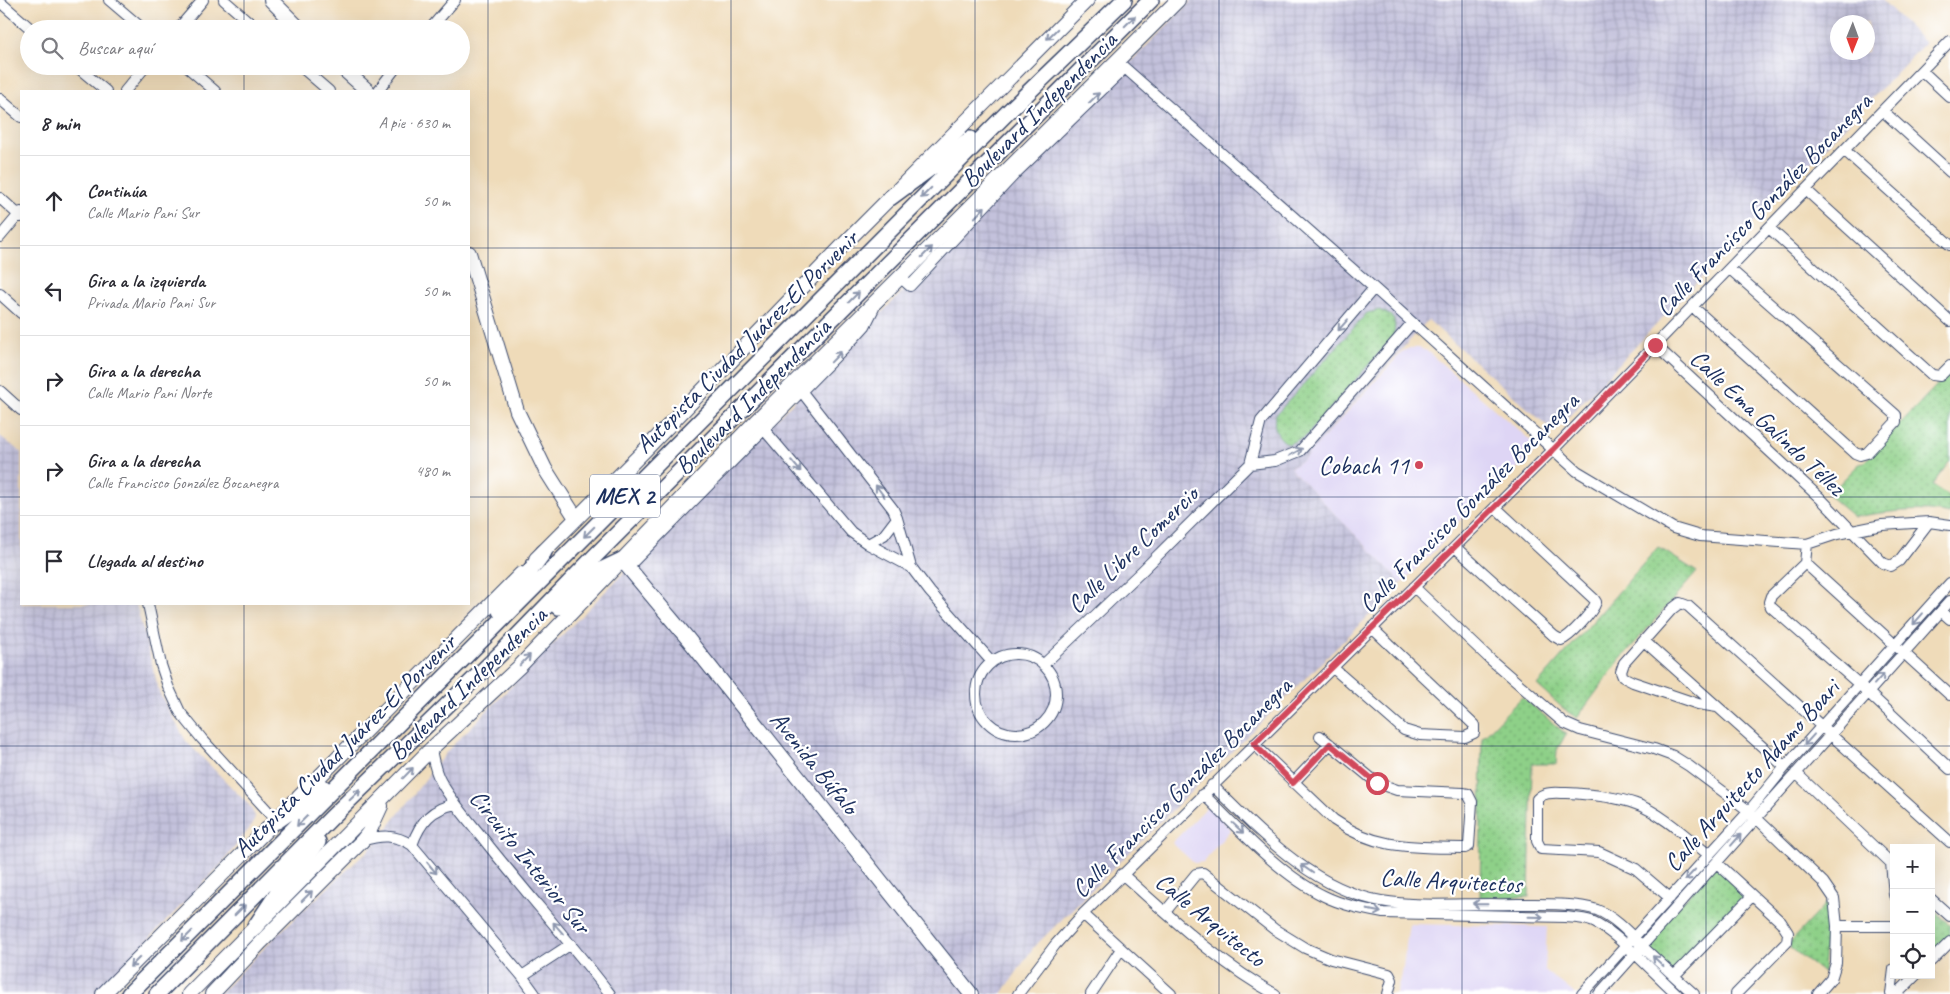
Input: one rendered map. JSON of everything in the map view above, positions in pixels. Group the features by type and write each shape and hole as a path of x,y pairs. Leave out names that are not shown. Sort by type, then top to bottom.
{"highway":[{"name":"Autopista Ciudad Juárez-El Porvenir","path":"129,994 1008,112 1124,0"},
{"name":"MEX 2","path":"157,994 332,817 502,652 596,555 1151,0"},
{"path":"890,198 1008,112"},
{"path":"471,650 544,552"},
{"path":"502,652 599,571 625,563"},
{"path":"277,821 356,766"},
{"path":"255,927 277,894 322,837 332,817"}],"main road":[{"path":"272,0 291,20"},
{"name":"Boulevard Independencia","path":"103,994 644,451 1086,0"},
{"name":"Boulevard Independencia","path":"189,994 431,749 519,667 625,563 783,403 878,300 905,282 1033,151 1121,65 1178,0"},
{"path":"350,75 367,90"},
{"path":"470,256 516,411 546,469 576,518"},
{"name":"Avenida Búfalo","path":"625,563 688,639 971,994"},
{"path":"212,994 362,841 369,832 385,796"}],"street":[{"path":"109,0 132,20"},
{"path":"186,20 203,0"},
{"path":"224,0 247,20"},
{"path":"438,20 455,0"},
{"path":"0,2 21,20"},
{"name":"Calle Francisco González Bocanegra","path":"1018,994 1055,945 1122,874 1553,450 1950,41"},
{"path":"1121,65 1374,288 1553,450 1586,477 1673,528 1700,536 1807,544 1852,530 1882,525 1929,522 1950,526"},
{"path":"1922,71 1950,97"},
{"path":"87,75 105,90"},
{"path":"126,90 138,75"},
{"path":"196,75 214,90"},
{"path":"310,75 328,90"},
{"path":"379,90 390,75"},
{"path":"0,99 20,116"},
{"path":"1883,111 1950,172"},
{"path":"1844,150 1950,246"},
{"path":"1806,190 1950,321"},
{"path":"0,198 20,214 0,237"},
{"path":"1769,228 1932,375 1940,376 1950,366"},
{"path":"1693,307 1855,453 1860,456 1866,454 1894,424 1896,415 1730,269"},
{"path":"1374,288 1261,421 1250,464 1275,461 1300,452 1412,323"},
{"path":"0,294 20,312"},
{"path":"783,403 802,392 855,337 864,326 878,300"},
{"name":"Calle Ema Galindo Téllez","path":"1655,345 1820,498 1883,563 1891,566 1899,561 1929,522"},
{"path":"0,391 20,409"},
{"path":"802,392 879,490 898,518 911,568"},
{"path":"760,426 851,532 868,544 911,568 992,662"},
{"name":"Calle Libre Comercio","path":"1043,664 1250,464"},
{"path":"1455,547 1554,636 1561,640 1567,637 1593,609 1596,602 1495,507"},
{"path":"868,544 884,535 898,518"},
{"path":"1807,544 1805,563 1771,596 1769,602 1771,607 1864,688 1950,769"},
{"path":"1805,563 1950,695"},
{"name":"Calle Arquitecto Adamo Boari","path":"1752,814 1796,773 1830,734 1896,645 1950,583"},
{"path":"1414,587 1490,660 1564,723 1580,730 1654,749 1673,756 1752,814 1824,882 1834,898 1837,926 1836,964 1830,979 1818,994"},
{"name":"Calle Arquitecto Adamo Boari","path":"1599,994 1643,946 1752,814 1785,768 1822,726 1904,653 1950,601"},
{"path":"1716,707 1698,704 1633,682 1623,676 1621,672 1624,663 1672,608 1680,603 1688,606 1950,842"},
{"path":"148,605 162,666 168,686 180,712 202,739 277,821"},
{"path":"1941,611 1950,619"},
{"path":"1332,667 1404,730 1420,735 1465,737 1474,733 1474,725 1457,707 1372,628"},
{"path":"1644,641 1785,768"},
{"path":"1018,654 1031,657 1043,664 1052,676 1056,689 1053,709 1046,721 1034,730 1013,734 999,731 993,727 978,709 976,697 977,683 983,671 992,662 1004,656 1018,654"},
{"path":"1254,744 1293,783 1346,829 1368,839 1401,847 1465,848 1469,846 1472,802 1470,796 1463,792 1397,790 1387,787 1377,783 1320,736"},
{"path":"1293,783 1330,744"},
{"name":"Circuito Interior Sur","path":"431,749 433,763 440,781 456,804 610,994"},
{"path":"1796,773 1890,862"},
{"name":"Calle Arquitectos","path":"1212,785 1282,850 1331,885 1381,901 1423,904 1577,907 1598,911 1610,918 1634,938 1694,994"},
{"path":"1670,898 1636,869 1599,852 1545,850 1539,846 1537,842 1536,802 1540,796 1554,793 1583,794 1615,798 1637,804 1668,823 1713,859 1786,928 1789,937 1787,942 1736,994"},
{"name":"Calle Arquitectos","path":"1203,794 1281,867 1304,885 1324,896 1358,908 1383,913 1564,917 1592,922 1603,928 1626,947 1677,994"},
{"path":"412,845 424,819 440,808 456,804"},
{"path":"362,841 392,836 404,839 412,845 535,994"},
{"name":"Calle Arquitecto Adamo Boari","path":"1582,994 1670,898 1713,859"},
{"path":"1165,912 1196,874 1202,873 1274,930 1305,948 1331,959 1385,973 1391,977 1392,983 1388,994"},
{"name":"Calle Arquitecto","path":"1122,874 1203,946 1247,979 1275,994"},
{"path":"1324,896 1331,885"},
{"path":"1674,976 1752,896"},
{"path":"1935,903 1950,916"},
{"path":"1508,905 1508,916"},
{"path":"1083,914 1168,993"},
{"path":"1837,926 1890,926"},
{"path":"1935,956 1950,942"},
{"path":"522,976 571,944"},
{"path":"1091,994 1121,949"},
{"path":"1891,994 1893,979"},
{"path":"1897,994 1912,979"}],"shaded area":[{"path":"1192,0 1882,0 1925,43 1554,432 1428,320 1304,459 1290,468 1402,583 1033,948 1002,994 219,994 280,932 375,844 448,750"},
{"path":"1410,348 1419,348 1427,351 1538,447 1490,496 1478,502 1456,524 1446,539 1402,583 1290,468 1304,459 1403,351"},
{"path":"0,436 20,451 20,605 136,605 160,694 186,741 249,805 255,816 253,824 220,866 95,994 0,994"},
{"path":"1208,806 1231,829 1203,862 1194,863 1172,843"},
{"path":"1409,924 1547,927 1545,970 1575,994 1396,994 1403,967"}],"green space":[{"path":"1379,310 1388,314 1394,320 1393,337 1305,437 1288,444 1277,432 1275,416 1367,313"},
{"path":"1950,371 1950,461 1932,485 1950,497 1950,514 1914,511 1854,517 1828,495 1858,465 1864,462"},
{"path":"1658,547 1697,572 1619,661 1577,718 1537,685"},
{"path":"1522,697 1566,734 1557,750 1556,764 1532,764 1529,897 1480,897 1482,738"},
{"path":"1717,863 1752,896 1674,976 1643,946"},
{"path":"1828,901 1823,973 1791,948 1789,943"},
{"path":"1935,912 1950,925 1950,935 1935,949"}],"place":[{"name":"Cobach 11","path":"1419,465"}],"route":[{"path":"1377,783 1330,744 1293,783 1254,744 1553,450 1655,345"}]}
